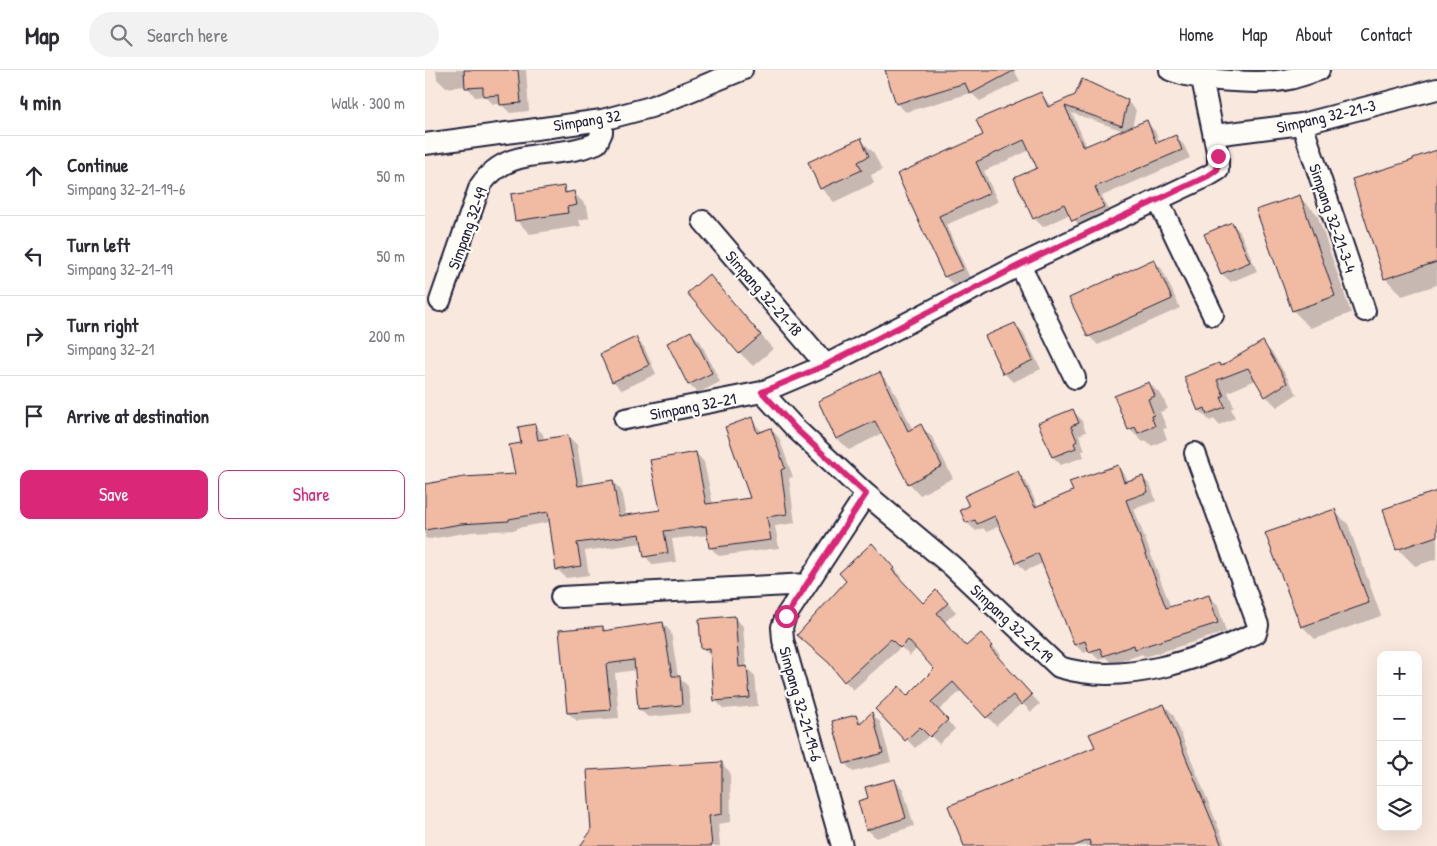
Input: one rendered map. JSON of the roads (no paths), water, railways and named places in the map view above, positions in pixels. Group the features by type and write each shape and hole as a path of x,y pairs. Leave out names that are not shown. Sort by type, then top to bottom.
{"street":[{"name":"Simpang 32","path":"425,144 602,120 651,108 742,70"},
{"path":"1170,70 1202,80 1266,82 1286,75 1319,70"},
{"name":"Simpang 32-21","path":"625,419 762,392 826,365 1020,265 1217,170 1218,156 1202,80"},
{"name":"Simpang 32-21-3","path":"1214,135 1302,124 1437,89"},
{"name":"Simpang 32-49","path":"440,301 480,186 488,174 508,160 525,156 585,149 597,143 602,132 602,120"},
{"name":"Simpang 32-21-3-4","path":"1302,124 1365,311"},
{"path":"1157,200 1213,316"},
{"name":"Simpang 32-21-18","path":"703,221 826,365"},
{"path":"1020,265 1075,378"},
{"name":"Simpang 32-21-19","path":"762,392 796,429 866,494 952,566 1059,667 1079,673 1137,672 1159,668 1256,633 1258,625 1195,453"},
{"name":"Simpang 32-21-19-6","path":"842,846 783,640 782,627 786,616 866,494"},
{"path":"561,598 807,584"}]}
